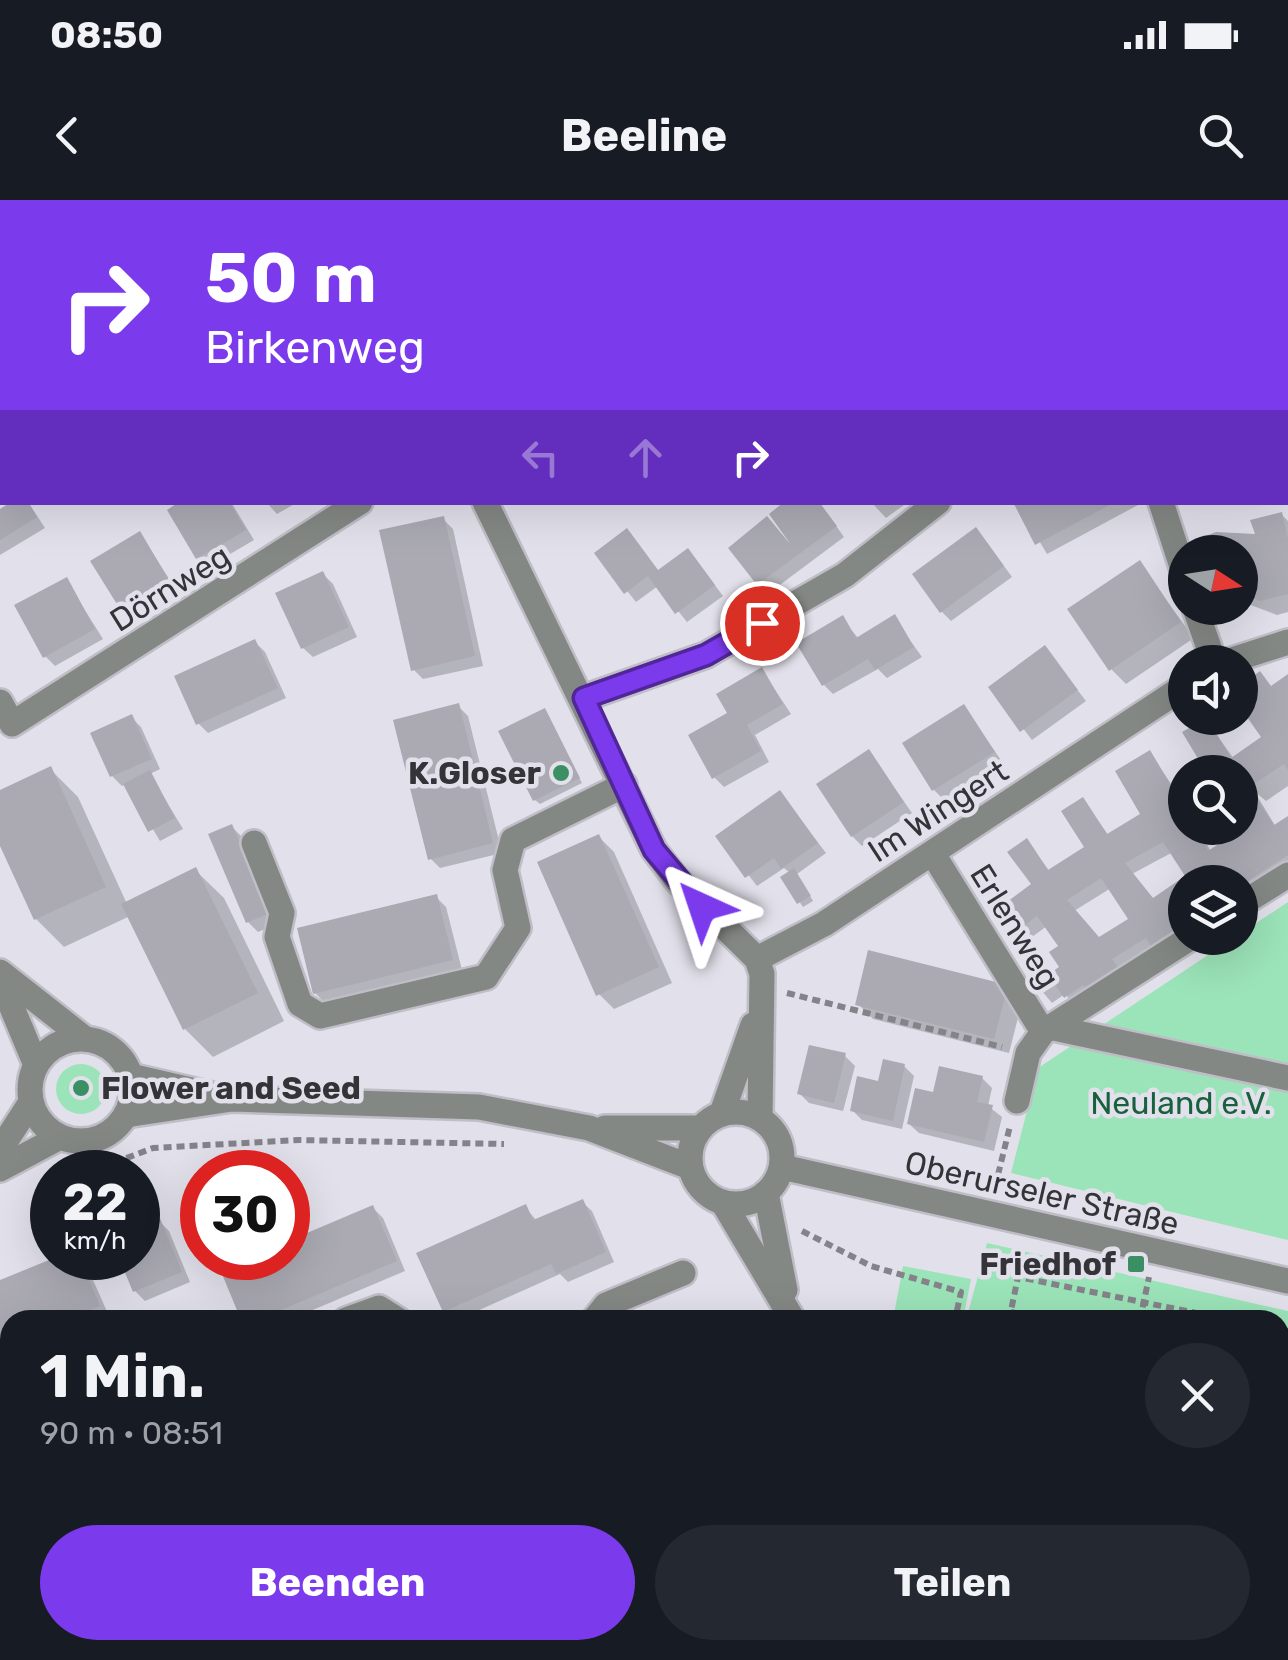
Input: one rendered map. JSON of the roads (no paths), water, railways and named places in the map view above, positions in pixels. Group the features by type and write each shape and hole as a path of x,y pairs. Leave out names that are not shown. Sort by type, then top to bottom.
{"street":[{"name":"Dörnweg","path":"6,713 355,505"},
{"path":"488,505 584,698 654,850 676,879 757,958 760,1118"},
{"path":"584,698 706,655 845,575 934,505"},
{"path":"1162,505 1172,535"},
{"path":"1258,652 1288,642"},
{"name":"Im Wingert","path":"757,958 824,924 1168,697"},
{"path":"254,843 282,914 276,938 300,1004 320,1016 486,977 518,928 505,870 513,840 624,786"},
{"name":"Erlenweg","path":"933,854 1040,1038 1168,953"},
{"path":"1258,893 1288,874"},
{"path":"0,976 84,1038 113,1050 130,1076 131,1102 126,1115 104,1136 74,1141 60,1137 46,1128 31,1102"},
{"path":"0,976 36,1065 31,1102 0,1150"},
{"path":"722,1113 760,993"},
{"path":"36,1065 56,1044 84,1038"},
{"path":"1017,1101 1040,1038 1288,1078"},
{"path":"130,1076 232,1099"},
{"path":"126,1115 232,1099 480,1107 589,1128 690,1167"},
{"path":"589,1128 700,1128 722,1113 748,1113 760,1118 778,1139 782,1167 766,1193 754,1202 724,1204"},
{"path":"700,1128 690,1154 690,1167 698,1185 724,1204 788,1310"},
{"path":"0,1169 60,1137"},
{"name":"Oberurseler Straße","path":"782,1167 1288,1281"},
{"path":"766,1193 790,1310"},
{"path":"602,1310 683,1273"}],"place":[{"name":"K.Gloser","path":"561,773"},
{"name":"Flower and Seed","path":"81,1088"},
{"name":"Friedhof","path":"1136,1264"}],"park label":[{"name":"Neuland e.V.","path":"1181,1103"}]}
